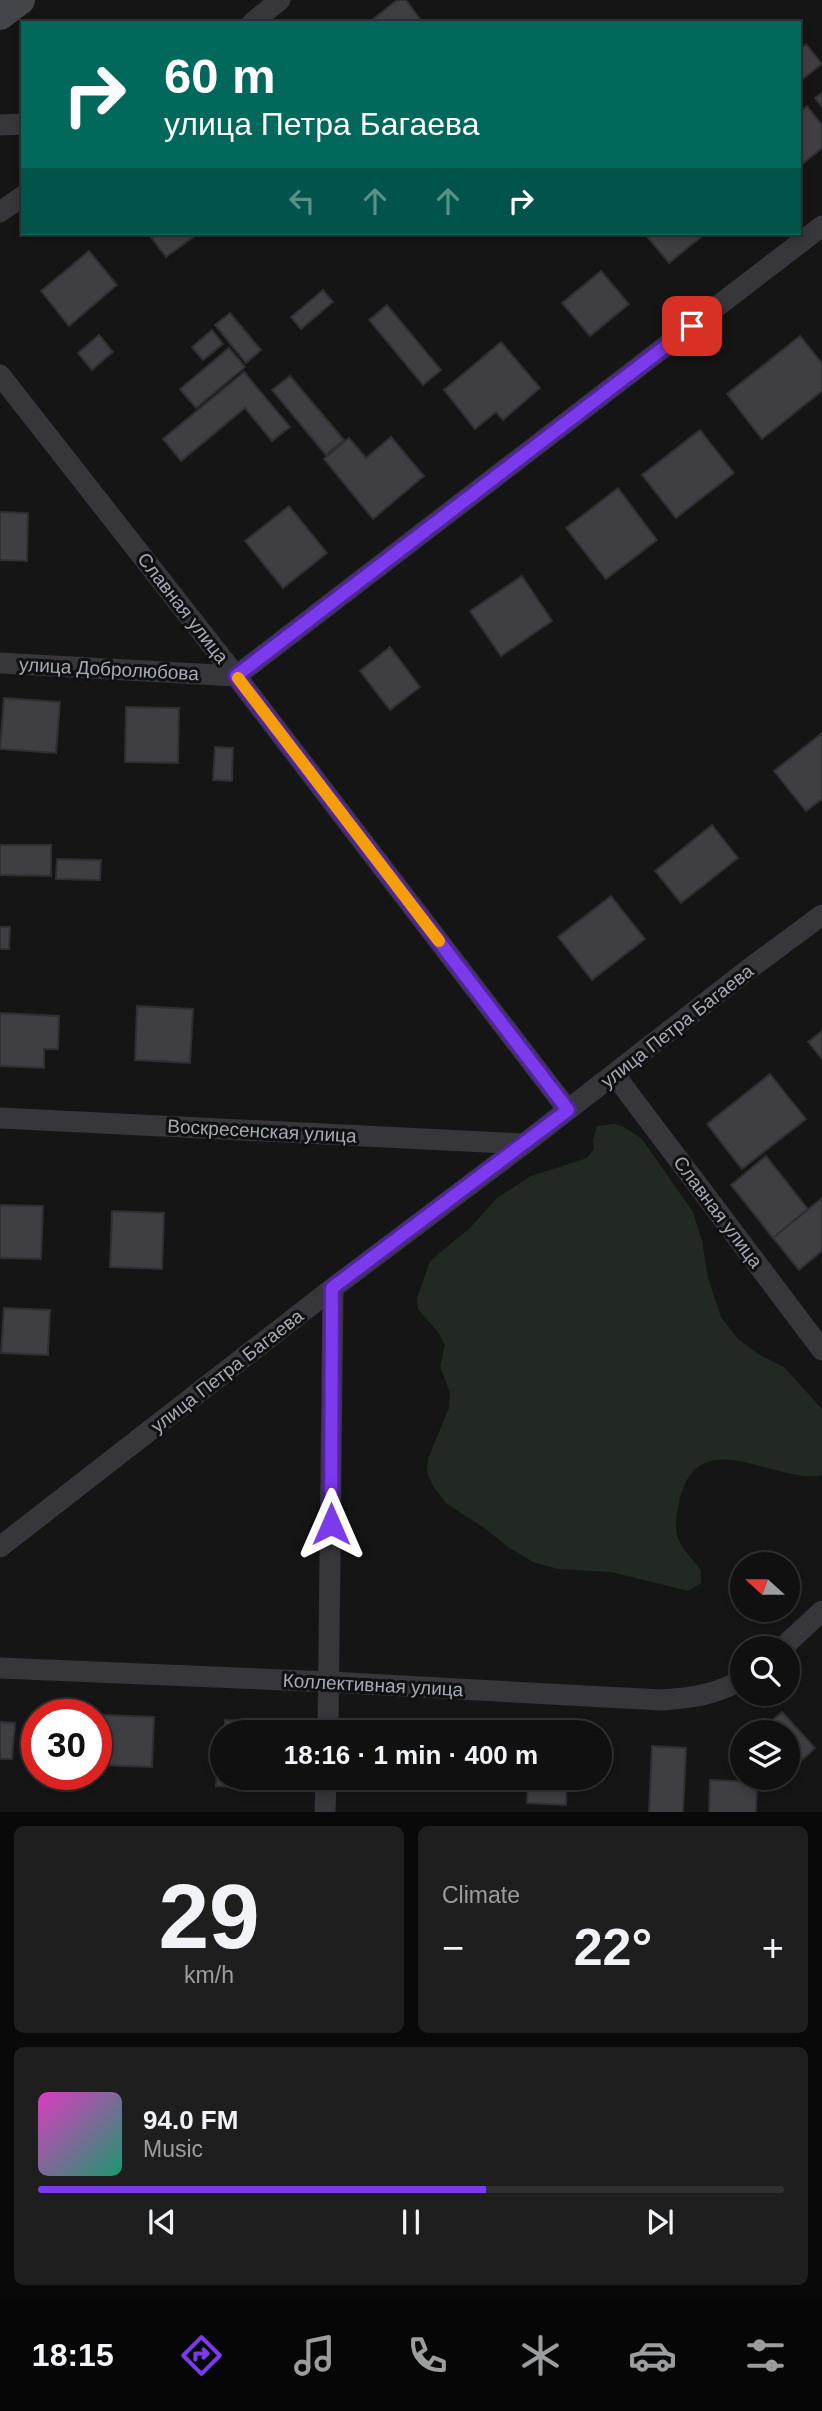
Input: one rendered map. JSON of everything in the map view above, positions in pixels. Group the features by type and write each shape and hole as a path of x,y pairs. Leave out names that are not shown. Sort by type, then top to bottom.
{"street":[{"path":"0,15 20,0"},
{"path":"254,21 280,0"},
{"path":"0,125 21,124"},
{"path":"0,212 21,197"},
{"path":"236,676 822,226"},
{"name":"Славная улица","path":"0,375 236,676 568,1110"},
{"name":"улица Добролюбова","path":"0,663 236,676"},
{"name":"улица Петра Багаева","path":"0,1547 332,1288 822,915"},
{"name":"Славная улица","path":"614,1074 822,1350"},
{"name":"Воскресенская улица","path":"0,1118 524,1144"},
{"path":"328,1720 332,1288"},
{"path":"795,1636 822,1611"},
{"name":"Коллективная улица","path":"0,1668 661,1700 694,1698 730,1686"},
{"path":"325,1812 326,1790"}],"shaded area":[{"path":"615,1124 642,1139 693,1212 702,1241 708,1278 721,1317 738,1339 760,1355 784,1367 822,1409 822,1475 803,1476 740,1461 720,1460 702,1464 688,1478 679,1503 676,1525 682,1547 701,1570 701,1583 689,1591 611,1572 558,1569 533,1562 446,1503 433,1486 427,1472 428,1459 449,1408 450,1393 440,1366 445,1345 438,1332 418,1309 417,1298 430,1261 470,1228 497,1198 531,1176 587,1158 594,1149 593,1140 597,1126"}],"building":[{"path":"397,0 406,0 422,21 371,21"},
{"path":"806,44 822,64 801,80 801,48"},
{"path":"822,93 822,107 815,98"},
{"path":"807,106 822,125 822,148 801,165 801,111"},
{"path":"150,235 196,235 166,257"},
{"path":"646,235 704,235 669,263"},
{"path":"89,251 117,285 69,326 41,291"},
{"path":"601,271 629,304 590,336 562,303"},
{"path":"323,290 333,302 301,329 291,317"},
{"path":"387,305 441,370 423,385 369,320"},
{"path":"230,313 261,350 246,363 215,325"},
{"path":"212,330 223,344 203,360 192,347"},
{"path":"99,335 113,352 92,370 78,353"},
{"path":"800,336 822,363 822,391 762,439 727,394"},
{"path":"501,342 540,388 503,420 496,412 475,429 444,390"},
{"path":"229,348 245,367 196,408 180,389"},
{"path":"244,372 290,427 272,441 245,408 181,461 163,439"},
{"path":"290,376 344,440 326,455 272,390"},
{"path":"700,430 734,473 676,518 642,475"},
{"path":"391,437 424,476 373,519 324,459 349,438 366,458"},
{"path":"618,488 657,540 606,579 566,528"},
{"path":"289,506 327,553 283,588 245,541"},
{"path":"0,512 28,513 27,561 0,560"},
{"path":"522,576 552,621 501,656 470,611"},
{"path":"390,647 420,687 390,710 360,671"},
{"path":"4,698 60,702 56,753 0,749"},
{"path":"126,707 179,708 178,763 125,762"},
{"path":"822,733 822,799 806,811 774,771"},
{"path":"215,747 233,748 232,781 213,780"},
{"path":"712,825 738,858 681,903 655,871"},
{"path":"0,845 51,845 51,876 0,875"},
{"path":"57,859 101,860 100,880 56,879"},
{"path":"611,896 645,939 592,980 558,937"},
{"path":"0,927 10,927 9,949 0,949"},
{"path":"137,1006 193,1009 190,1063 135,1060"},
{"path":"0,1013 59,1016 58,1049 44,1049 44,1068 0,1066"},
{"path":"822,1031 822,1059 808,1042"},
{"path":"770,1074 806,1119 742,1169 707,1124"},
{"path":"766,1156 808,1209 773,1238 731,1185"},
{"path":"822,1198 822,1251 799,1270 773,1238"},
{"path":"0,1205 43,1206 41,1259 0,1258"},
{"path":"112,1211 164,1213 162,1269 110,1267"},
{"path":"4,1308 50,1310 48,1355 1,1353"},
{"path":"782,1712 789,1720 773,1720"},
{"path":"112,1715 154,1717 152,1767 112,1766"},
{"path":"0,1722 15,1723 12,1759 0,1759"},
{"path":"800,1732 815,1748 800,1762"},
{"path":"652,1746 686,1748 683,1812 649,1812"},
{"path":"710,1780 730,1781 730,1790 757,1790 756,1812 709,1812"},
{"path":"528,1790 567,1790 566,1805 527,1803"}],"slow traffic":[{"path":"238,678 439,941"}],"route":[{"path":"331,1524 332,1288 568,1110 236,676 692,326"}]}
